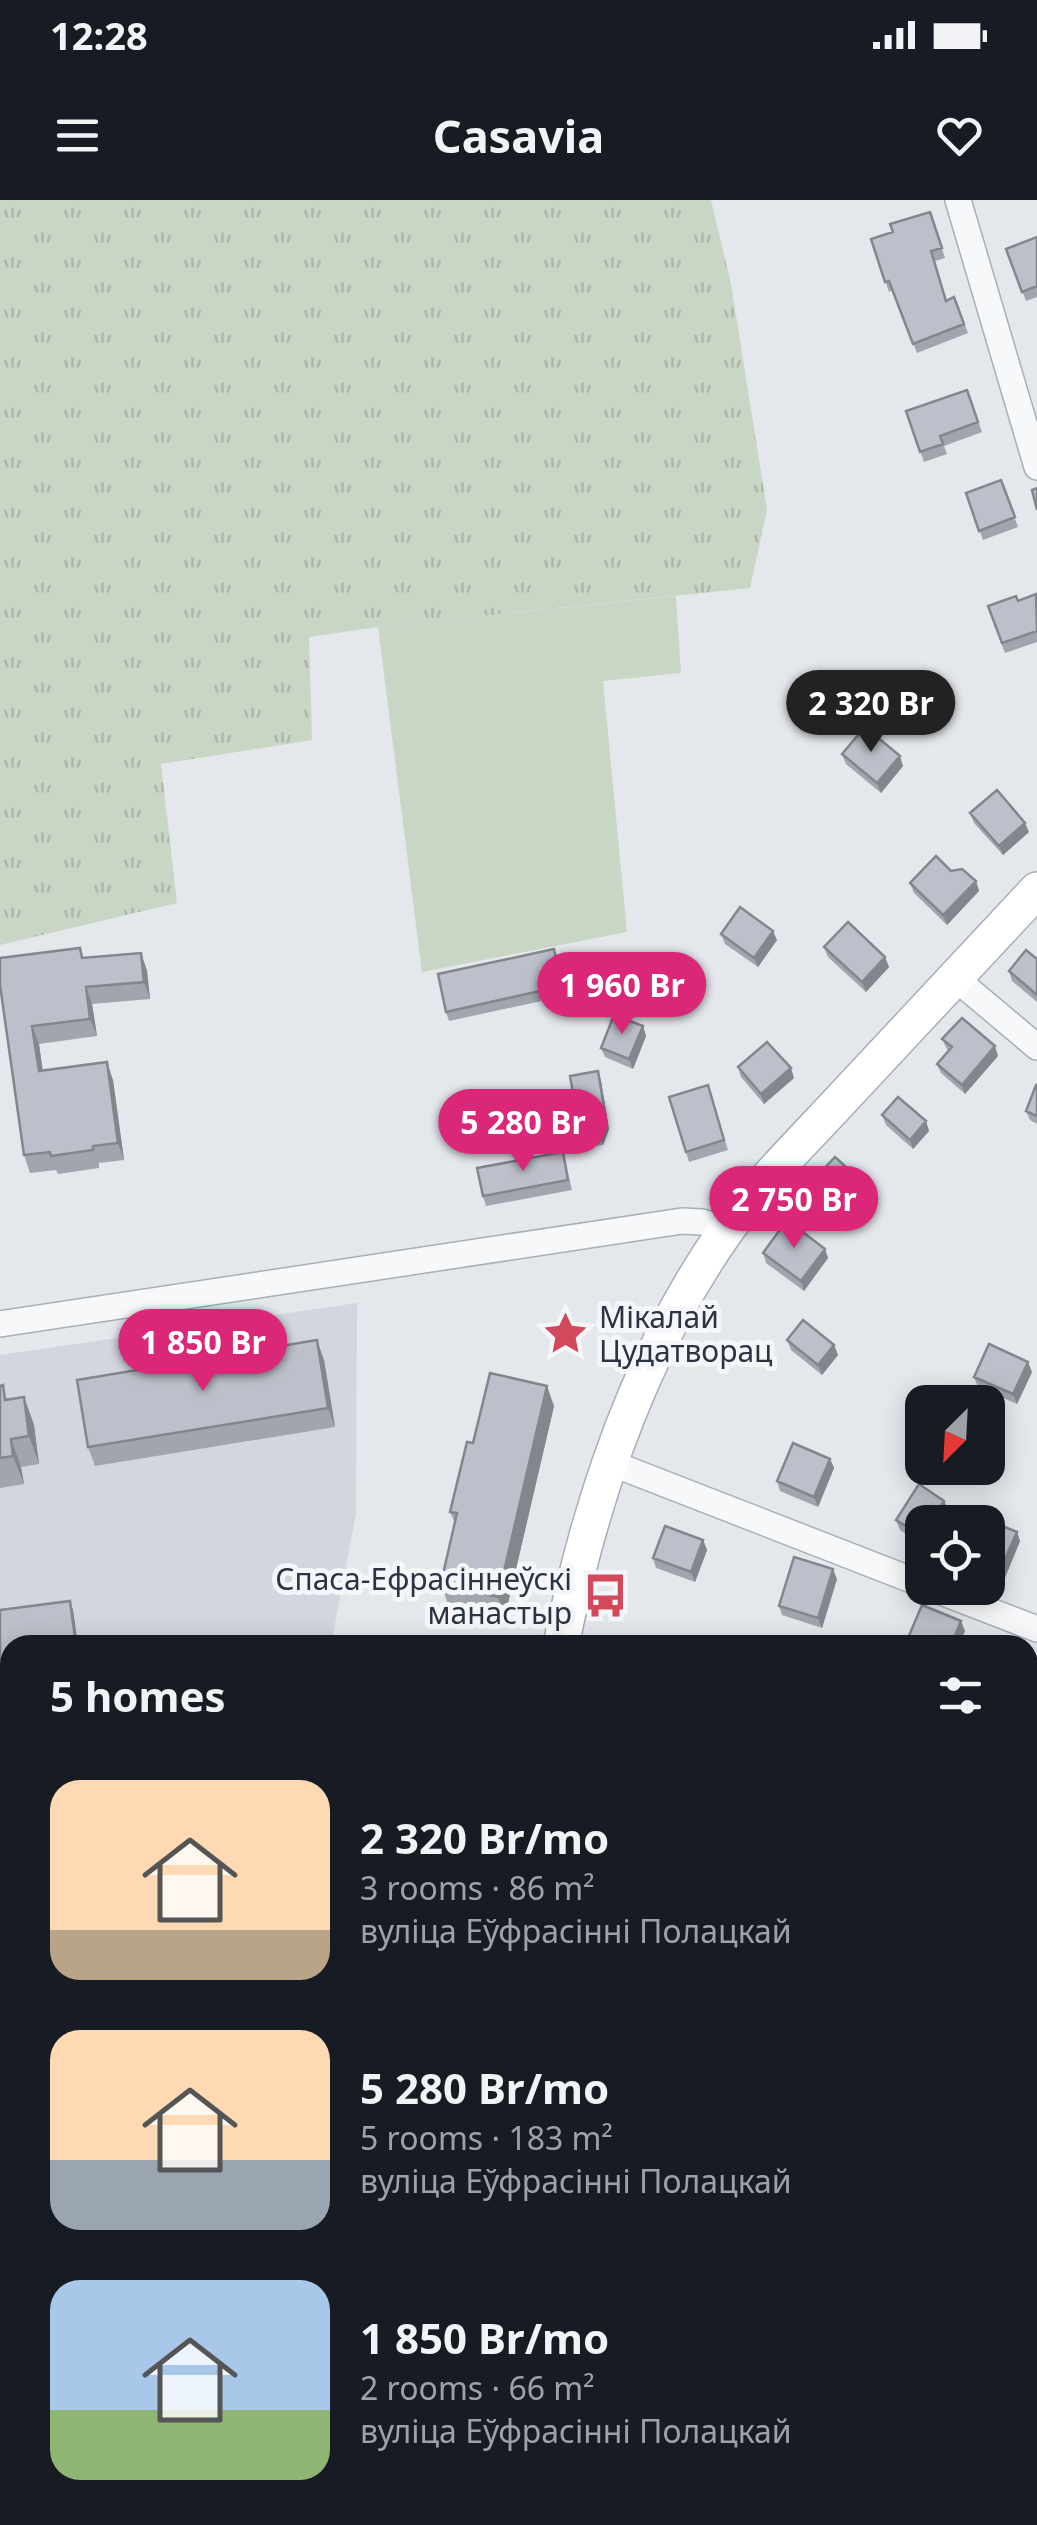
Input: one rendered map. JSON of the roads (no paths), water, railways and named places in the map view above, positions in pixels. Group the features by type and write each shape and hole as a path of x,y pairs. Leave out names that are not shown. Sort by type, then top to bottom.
{"main road":[{"path":"562,1635 572,1588 611,1463 644,1376 688,1288 727,1229 780,1167 1037,890"}],"street":[{"path":"958,200 1037,466"},
{"path":"954,978 1037,1046"},
{"path":"0,1324 682,1221 727,1229"},
{"path":"611,1463 905,1577"},
{"path":"975,1605 1037,1629"}],"place":[{"name":"Мікалай Цудатворац","path":"566,1333"},
{"name":"Спаса-Ефрасіннеўскі манастыр","path":"605,1595"}]}
